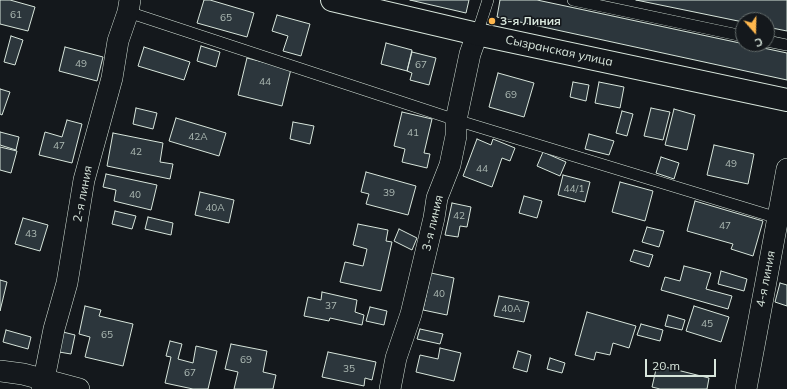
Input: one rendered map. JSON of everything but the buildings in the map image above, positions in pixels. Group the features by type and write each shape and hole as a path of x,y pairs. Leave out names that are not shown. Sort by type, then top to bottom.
{"street":[{"name":"Сызранская улица","path":"332,0 477,34 787,100"},
{"name":"2-я линия","path":"44,384 54,328 67,283 84,180 112,78 118,41 129,6"},
{"name":"3-я линия","path":"390,389 396,358 411,314 434,218 437,198 450,165 456,136 456,120 470,54 477,34"},
{"name":"4-я линия","path":"746,389 782,219 787,168"},
{"path":"0,372 23,374 44,384 79,389"}],"lane":[{"path":"477,34 488,0"},
{"path":"573,0 735,34"},
{"path":"129,6 456,120 782,219"},
{"path":"775,43 787,45"}],"place":[{"name":"3-я Линия","path":"492,21"}]}
